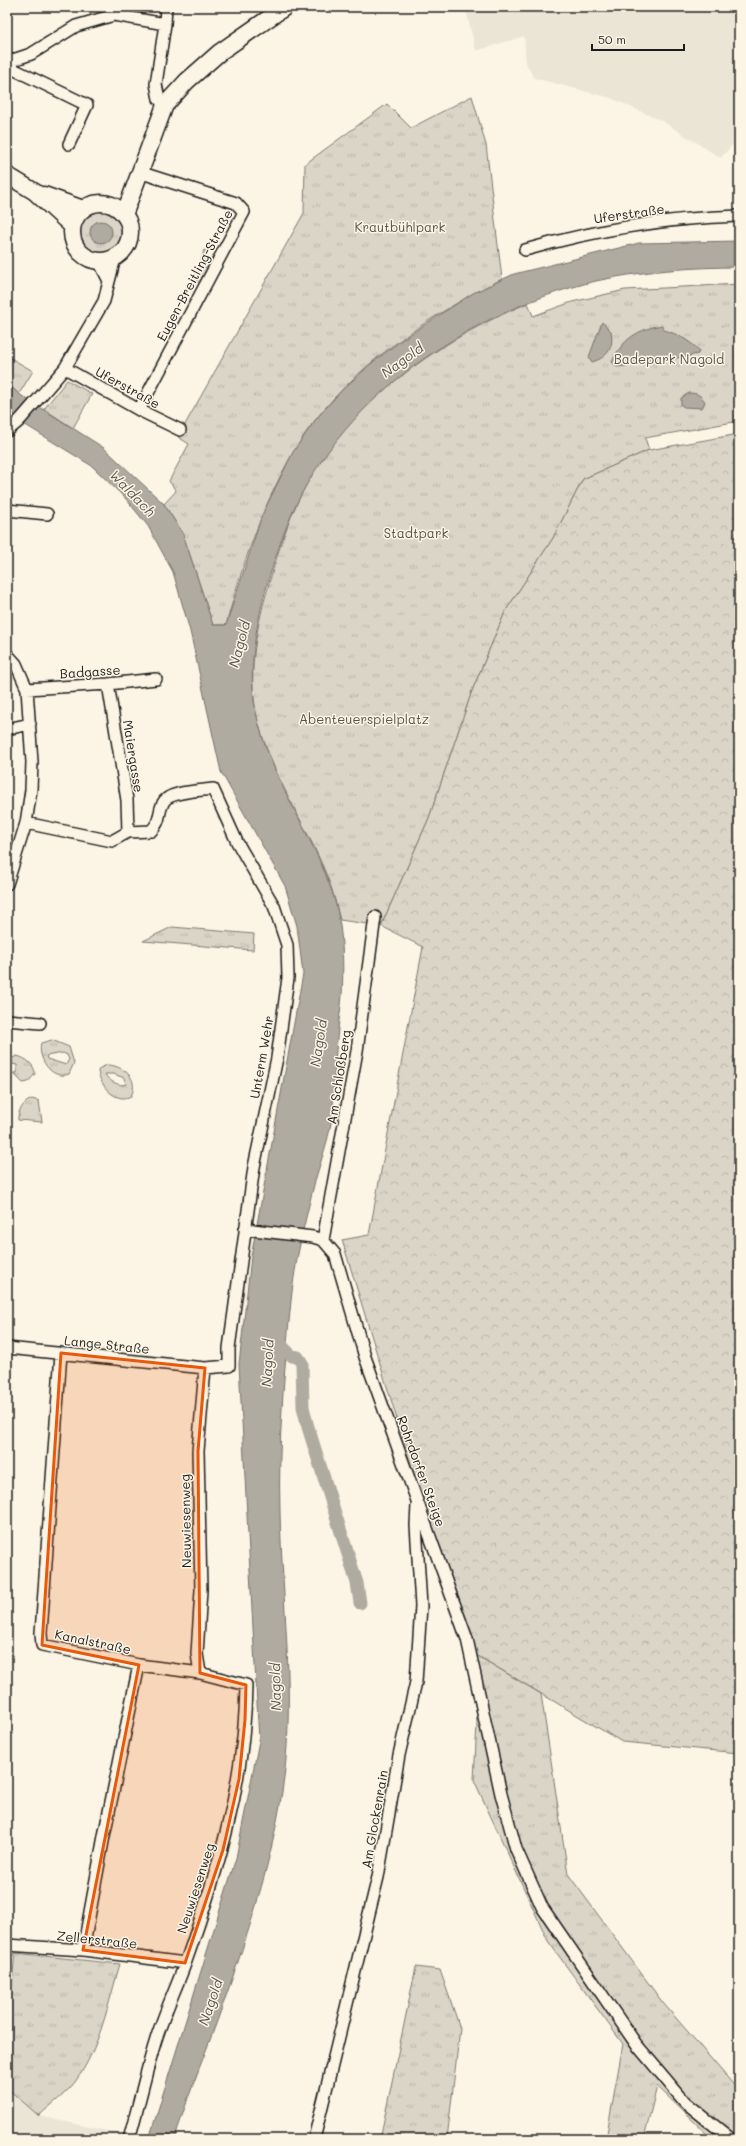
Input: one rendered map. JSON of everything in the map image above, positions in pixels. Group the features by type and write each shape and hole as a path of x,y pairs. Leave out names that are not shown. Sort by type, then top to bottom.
{"street":[{"path":"165,105 159,99 156,84 166,7"},
{"path":"118,210 139,172 165,105 188,81 220,52 285,7"},
{"path":"7,62 31,54 76,26 114,15 165,24"},
{"path":"7,66 87,105 69,144"},
{"name":"Eugen-Breitling-Straße","path":"139,172 236,203 244,212 139,410"},
{"path":"7,175 35,192 72,226"},
{"path":"35,192 83,209"},
{"path":"102,203 118,210 128,223 129,241 126,248 107,260 90,260 76,248 72,240 72,226 83,209 92,205 102,203"},
{"name":"Uferstraße","path":"525,250 585,233 707,217 739,216"},
{"path":"11,426 40,397 64,368 104,301 109,281 107,260"},
{"name":"Uferstraße","path":"64,368 139,410 180,430"},
{"path":"7,510 47,514"},
{"path":"7,654 16,664 27,689 30,724 31,790 26,824 7,884"},
{"name":"Badgasse","path":"27,689 108,684 156,679"},
{"name":"Maiergasse","path":"108,684 127,800 128,832"},
{"path":"7,729 30,724"},
{"name":"Unterm Wehr","path":"128,832 151,831 159,823 162,804 166,798 177,794 213,790 237,842 274,906 287,945 288,978 277,1058 254,1167 250,1229 229,1348 229,1366 205,1368"},
{"path":"26,824 112,841 128,832"},
{"name":"Am Schloßberg","path":"318,1238 357,1051 375,917"},
{"path":"7,1020 40,1023"},
{"path":"250,1229 318,1238"},
{"name":"Rohrdorfer Steige","path":"318,1238 334,1254 365,1357 467,1639 501,1794 516,1849 542,1907 636,2044 686,2102 731,2139"},
{"name":"Lange Straße","path":"7,1348 205,1368"},
{"name":"Kanalstraße","path":"60,1353 41,1633 42,1645 139,1665 104,1836 83,1950"},
{"name":"Neuwiesenweg","path":"200,1673 197,1654 201,1590 198,1451 205,1368"},
{"name":"Am Glockenrain","path":"314,2139 378,1878 399,1755 416,1682 421,1606 416,1525 417,1498"},
{"name":"Neuwiesenweg","path":"129,2139 154,2045 185,1963 222,1850 239,1779 245,1720 246,1685 200,1673 139,1665"},
{"name":"Zellerstraße","path":"7,1945 83,1950 185,1963"}],"highlighted area":[{"path":"61,1353 205,1368 198,1451 200,1673 246,1685 245,1720 239,1779 223,1850 185,1963 83,1950 139,1665 42,1645"}],"shaded area":[{"path":"465,7 739,7 739,137 721,158 662,121 611,98 534,78 526,63 524,36 476,51"},
{"path":"7,2088 39,2116 135,2137 134,2139 7,2139"}],"green space":[{"name":"Krautbühlpark","path":"472,96 486,145 502,279 443,312 413,331 385,352 333,399 311,425 282,473 262,515 246,559 226,625 213,625 183,534 164,504 176,491 169,481 189,444 178,437 304,213 305,164 387,104 411,128"},
{"path":"97,211 105,211 116,217 122,228 122,236 116,247 105,253 97,253 86,247 80,236 80,228 86,217"},
{"path":"204,250 206,251 202,266 211,270 204,285 196,282"},
{"name":"Stadtpark","path":"739,284 739,421 645,438 649,450 583,479 553,538 505,612 472,691 429,818 381,926 340,920 323,866 282,785 265,743 258,721 253,688 256,639 272,575 294,510 318,465 338,438 360,413 411,369 439,349 468,332 528,303 533,316 572,302 625,290"},
{"path":"7,356 33,371 19,394 7,383"},
{"path":"67,380 92,394 73,428 44,409"},
{"path":"739,434 739,1753 622,1742 473,1653 431,1530 342,1240 369,1235 423,947 381,926 429,818 472,691 505,612 553,538 583,479 649,450"},
{"path":"172,927 254,934 253,950 143,941"},
{"path":"52,1040 69,1047 74,1063 69,1074 56,1074 51,1071 43,1061 40,1049 41,1043","holes":["63,1053 67,1055 69,1059 66,1065 47,1059 46,1056"]},
{"path":"17,1056 27,1060 35,1071 35,1074 28,1082 23,1083 13,1073 17,1073 17,1065 12,1064 12,1058"},
{"path":"107,1065 124,1070 131,1078 133,1084 131,1096 120,1098 114,1096 105,1088 99,1077 98,1071 100,1068","holes":["105,1074 114,1074 124,1078 126,1084 121,1085 114,1083"]},
{"path":"32,1099 39,1101 42,1122 18,1120 22,1107 26,1102"},
{"path":"473,1653 541,1694 568,1874 663,2003 739,2091 739,2139 712,2139 657,2086 644,2139 606,2139 623,2044 548,1941 474,1780 477,1723"},
{"path":"15,1953 120,1964 97,2040 84,2069 71,2087 39,2116 7,2088 7,2030"},
{"path":"416,1967 440,1970 460,2028 447,2139 380,2139"}],"water":[{"path":"101,221 105,222 111,228 111,236 105,242 101,243 97,242 91,236 90,232 91,228 97,222"},
{"path":"739,241 739,267 649,272 596,281 547,295 500,315 454,339 411,368 371,402 337,440 308,482 286,528 265,591 256,636 252,680 259,726 276,773 321,863 330,886 338,912 342,940 343,968 331,1125 311,1196 298,1256 291,1301 284,1380 281,1433 280,1512 288,1678 287,1745 284,1778 273,1841 257,1903 227,1994 189,2095 175,2139 149,2139 236,1858 259,1741 239,1364 251,1257 303,974 297,926 285,886 221,772 190,631 173,572 148,526 126,499 92,466 19,421 7,404 7,383 19,394 104,448 164,504 183,534 213,625 226,625 262,515 293,452 316,419 342,390 373,362 403,339 473,293 514,274 639,243"},
{"path":"602,322 611,331 611,347 603,357 592,362 589,357"},
{"path":"662,325 664,330 678,335 695,346 699,350 698,354 650,363 617,367 612,362 621,347 632,336 646,329"},
{"path":"689,393 697,394 702,398 705,402 702,408 684,407 681,405 681,398"}],"waterway":[{"name":"Nagold","path":"275,1339 292,1356 298,1357 302,1363 303,1407 357,1583 360,1603"}],"park label":[{"name":"Badepark Nagold","path":"669,358"},
{"name":"Abenteuerspielplatz","path":"364,718"}],"water label":[{"name":"Waldach","path":"133,493"}]}
